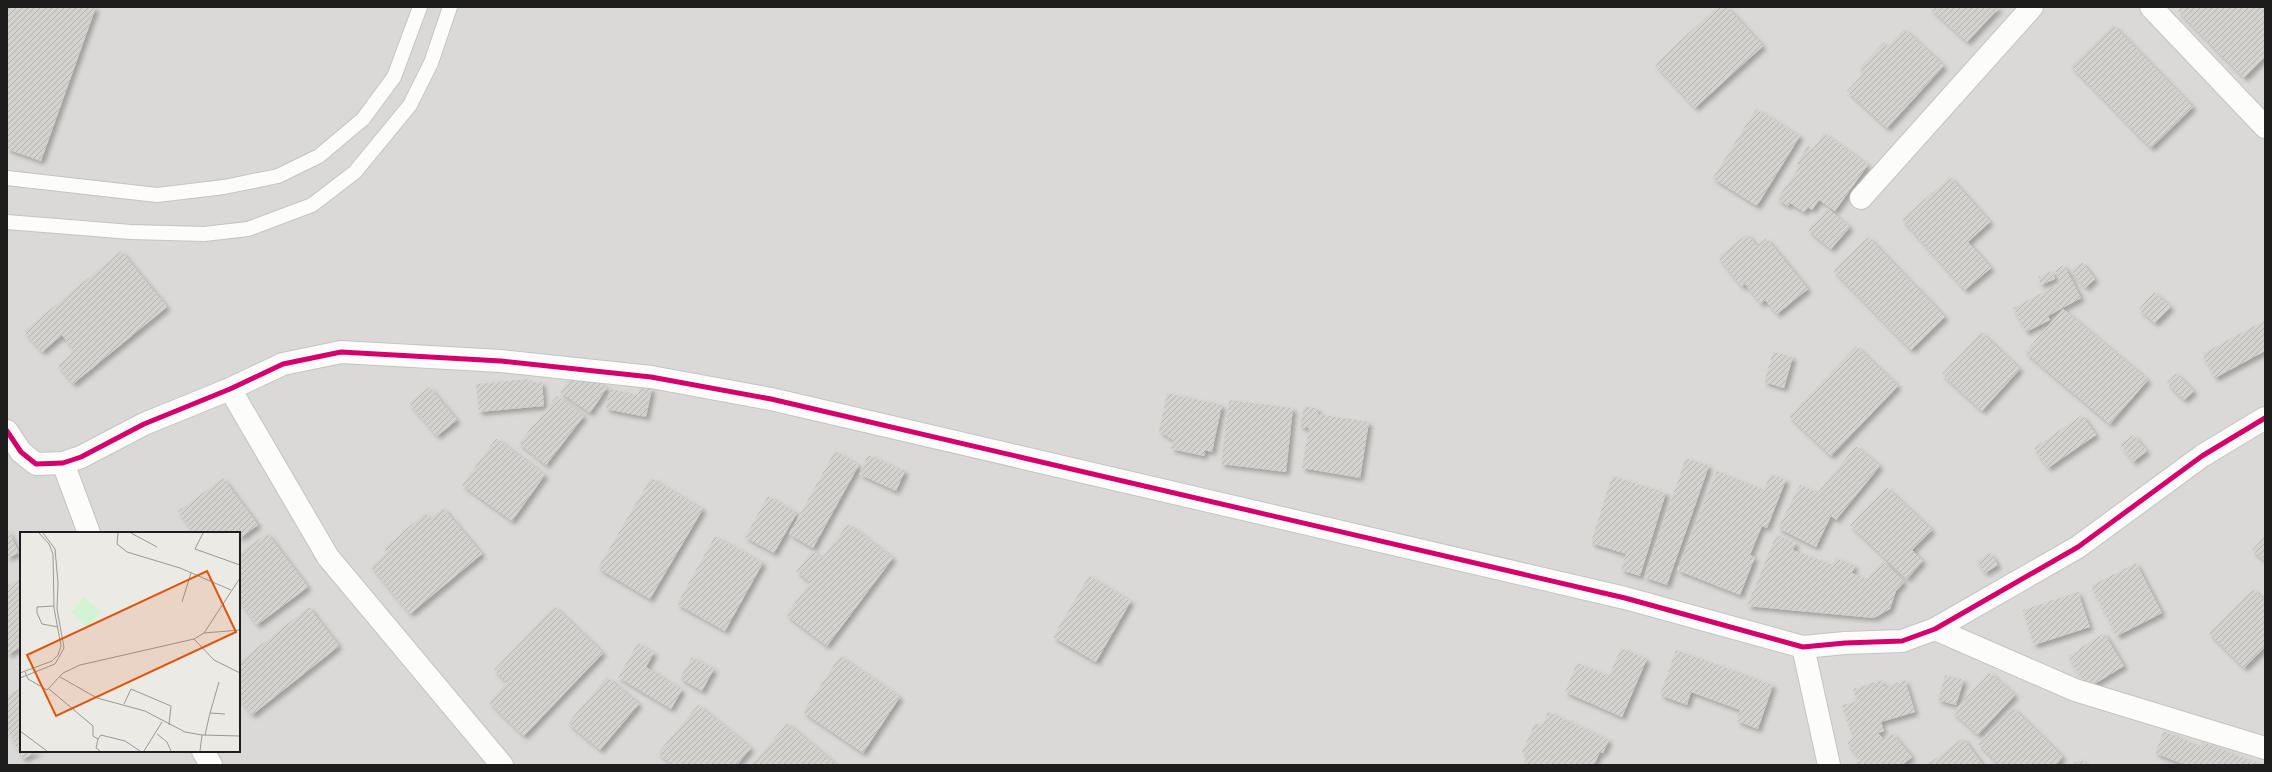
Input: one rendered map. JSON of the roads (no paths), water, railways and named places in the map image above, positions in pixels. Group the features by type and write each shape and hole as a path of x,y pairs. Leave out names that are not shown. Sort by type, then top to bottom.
{"street":[{"path":"1861,198 2032,7"},
{"path":"2151,7 2265,127"},
{"path":"7,431 21,452 36,464 63,463 81,457 144,424 230,389 283,364 341,352 501,361 651,377 771,398 1215,501 1625,598 1803,647 1845,643 1902,641 1935,629 2078,547 2202,456 2265,418"},
{"path":"230,389 328,557 502,765"},
{"path":"63,463 89,532"},
{"path":"1935,629 2075,690 2265,748"},
{"path":"1803,647 1829,765"},
{"path":"204,752 211,765"}],"lane":[{"path":"7,178 157,195 224,188 278,176 319,156 363,119 394,78 420,7"},
{"path":"7,222 131,232 204,234 248,229 312,205 355,172 410,105 432,63 450,7"}]}
